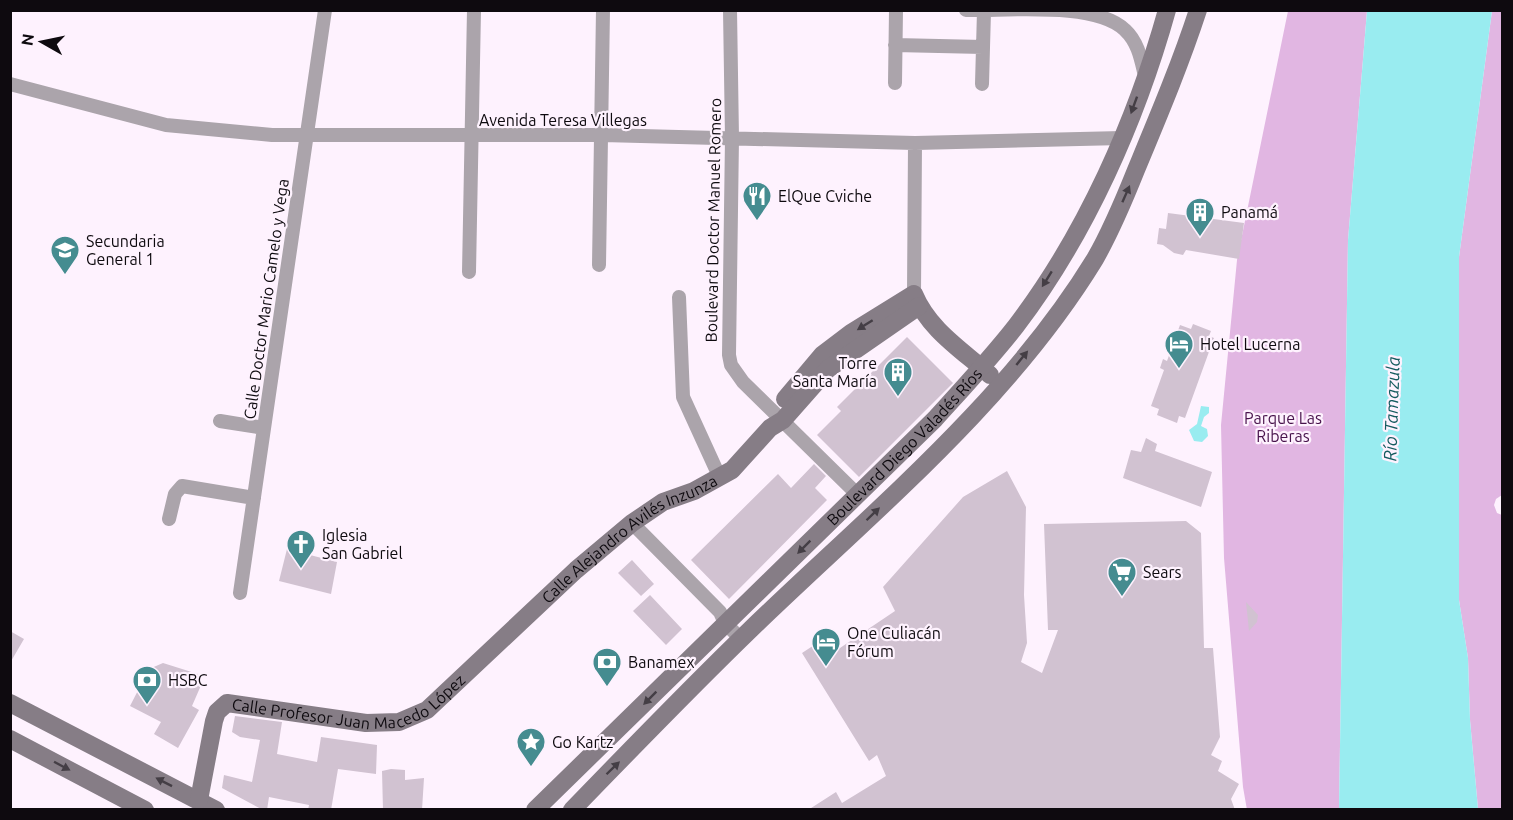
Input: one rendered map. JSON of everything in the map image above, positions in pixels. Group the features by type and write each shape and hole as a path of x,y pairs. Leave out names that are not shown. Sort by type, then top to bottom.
{"main road":[{"name":"Boulevard Diego Valadés Ríos","path":"573,809 746,634 875,513 1000,385 1071,295 1102,246 1149,141 1198,11"},
{"name":"Boulevard Diego Valadés Ríos","path":"535,807 586,763 725,616 935,419 982,368 1017,324 1067,247 1111,165 1166,13"},
{"path":"917,300 934,326 1000,385"},
{"name":"Calle Alejandro Avilés Inzunza","path":"491,652 576,570 632,523 663,502 720,478 741,461 776,420 828,369 917,300"},
{"name":"Calle Profesor Juan Macedo López","path":"199,800 214,721 217,712 227,703 345,721 399,722 427,710 491,652"},
{"path":"10,703 216,810"},
{"path":"10,739 145,810"}],"street":[{"name":"Calle Doctor Mario Camelo y Vega","path":"240,593 325,10"},
{"path":"469,272 474,10"},
{"path":"599,265 603,135 603,10"},
{"name":"Boulevard Doctor Manuel Romero","path":"729,10 732,138 729,355 736,373 776,420 857,494"},
{"path":"895,83 896,10"},
{"path":"966,10 1065,11 1101,15 1117,23 1131,37 1136,44 1145,76"},
{"path":"982,84 984,11"},
{"path":"895,45 983,47"},
{"name":"Avenida Teresa Villegas","path":"10,84 129,117 183,128 306,136 603,135 915,143 1122,138"},
{"path":"915,143 917,300"},
{"path":"678,297 683,397 720,478"},
{"path":"220,420 264,428"},
{"path":"169,519 175,494 182,486 254,498"},
{"path":"632,523 746,634"}],"green space":[{"name":"Parque Las Riberas","path":"1288,11 1367,11 1348,240 1339,809 1247,810 1243,787 1224,558 1221,425 1237,260"},
{"path":"1492,11 1502,11 1502,495 1496,499 1494,505 1497,513 1502,515 1502,809 1478,809 1470,720 1468,658 1459,600 1459,257"}],"water":[{"name":"Río Tamazula","path":"1367,11 1492,11 1459,257 1459,600 1468,658 1470,720 1478,809 1339,809 1348,240"},
{"path":"1201,406 1209,407 1209,413 1204,417 1201,426 1207,429 1208,436 1202,442 1194,441 1189,430 1197,424"}],"building":[{"name":"Panamá","path":"1168,213 1244,223 1239,259 1186,250 1183,255 1157,244 1159,228 1166,229"},
{"path":"1193,324 1211,331 1209,336 1214,338 1185,418 1179,416 1177,423 1157,415 1159,409 1151,406 1164,370 1160,368 1163,359 1167,361 1180,325 1191,329"},
{"name":"Torre Santa María","path":"907,337 953,383 859,477 817,435 841,411 837,407"},
{"path":"1146,438 1157,444 1155,451 1212,472 1201,507 1123,478 1131,450 1141,452"},
{"path":"814,464 826,476 815,488 827,500 729,599 691,560 778,474 791,488"},
{"path":"1007,471 1026,507 1024,595 1027,643 1021,662 1042,673 1058,630 1048,630 1044,524 1186,521 1201,533 1204,648 1213,648 1220,737 1211,755 1222,761 1218,771 1239,784 1231,799 1235,810 808,810 836,792 842,803 886,776 877,755 869,761 802,653 831,634 840,648 895,611 883,587 963,497"},
{"path":"287,549 337,562 331,594 279,581"},
{"path":"632,560 654,584 641,596 618,573"},
{"path":"650,595 682,629 666,645 633,611"},
{"path":"1246,602 1258,615 1257,622 1249,631"},
{"path":"10,631 24,639 10,663"},
{"path":"163,663 198,674 196,681 202,683 192,706 199,710 178,748 154,734 161,722 130,706 149,669"},
{"path":"235,716 282,722 277,754 317,762 321,737 377,745 376,774 338,769 331,810 308,810 309,805 269,797 267,810 263,810 222,788 224,775 252,782 260,740 240,737 232,732"},
{"path":"405,770 405,780 424,778 422,810 383,810 382,771"}],"place":[{"name":"ElQue Cviche","path":"757,222"},
{"name":"Panamá","path":"1200,238"},
{"name":"Secundaria General 1","path":"65,276"},
{"name":"Hotel Lucerna","path":"1179,370"},
{"name":"Torre Santa María","path":"898,398"},
{"name":"Iglesia San Gabriel","path":"301,570"},
{"name":"Sears","path":"1122,598"},
{"name":"One Culiacán Fórum","path":"826,668"},
{"name":"Banamex","path":"607,688"},
{"name":"HSBC","path":"147,706"},
{"name":"Go Kartz","path":"531,768"}]}
